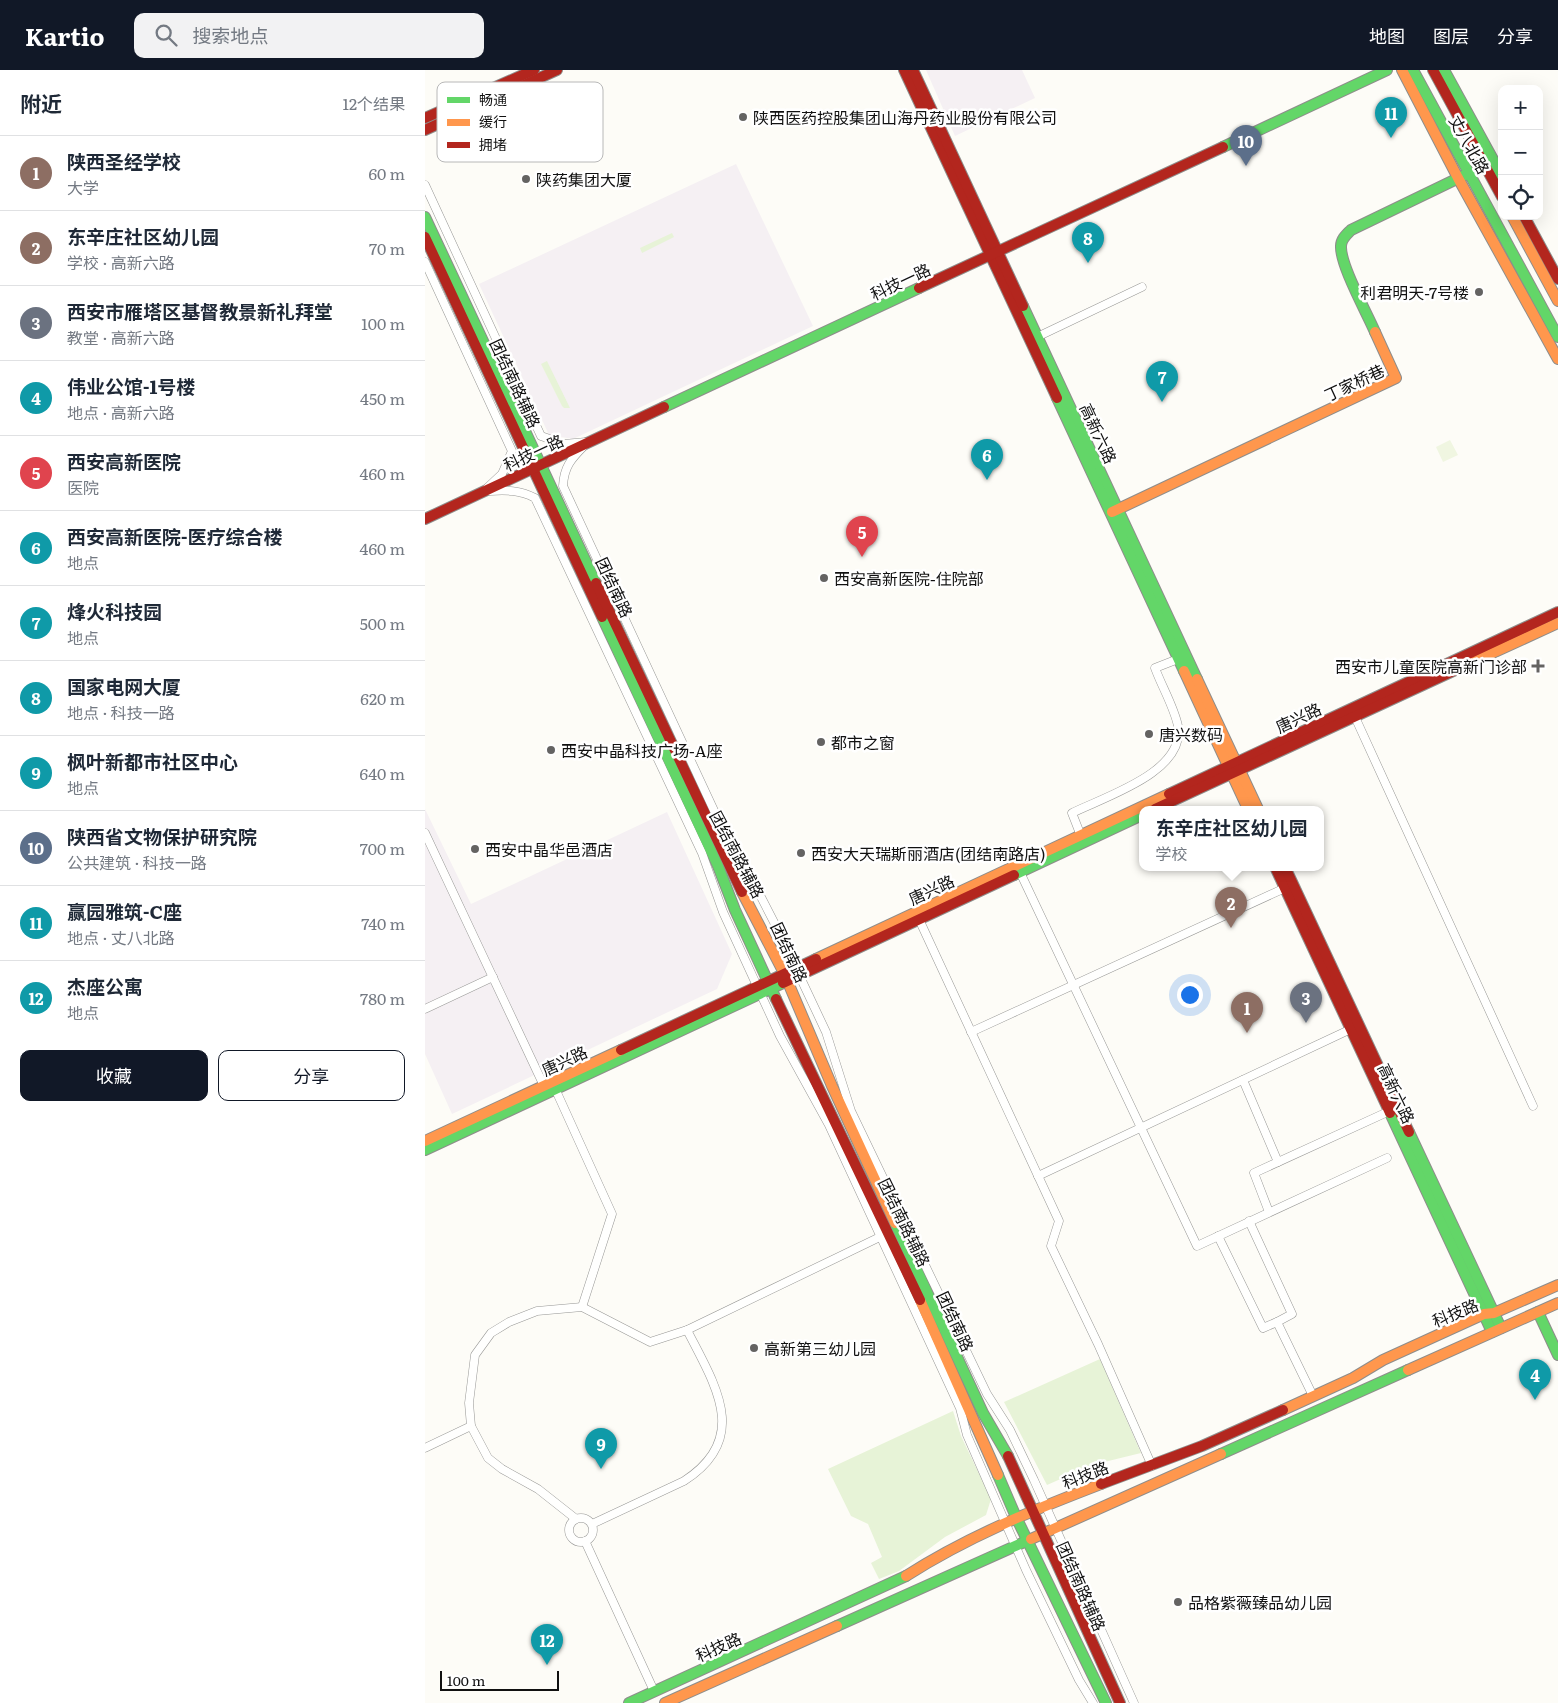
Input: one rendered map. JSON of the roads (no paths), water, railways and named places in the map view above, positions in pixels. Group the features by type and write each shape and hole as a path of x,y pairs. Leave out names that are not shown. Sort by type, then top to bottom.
{"main road":[{"path":"507,82 534,70"},
{"path":"531,82 557,70"},
{"name":"高新六路","path":"904,70 1037,337 1178,659 1233,768 1256,806"},
{"name":"高新六路","path":"913,70 994,253 1233,768 1247,806"},
{"name":"科技一路","path":"425,518 1387,70"},
{"path":"1403,70 1459,178 1558,359"},
{"name":"丈八北路","path":"1413,70 1558,337"},
{"name":"丈八北路","path":"1433,70 1498,190"},
{"path":"1444,70 1501,175"},
{"path":"425,118 437,113"},
{"path":"425,130 437,125"},
{"name":"丁家桥巷","path":"1114,511 1396,378 1344,263 1340,243 1343,237 1351,230 1469,173"},
{"name":"团结南路","path":"425,217 718,866 735,910 769,985 885,1235 974,1416 1027,1542 1106,1703"},
{"path":"1514,220 1558,301"},
{"path":"1526,220 1558,279"},
{"name":"团结南路","path":"425,237 537,466 727,864 785,978 901,1238 983,1413 1003,1445 1120,1703"},
{"name":"唐兴路","path":"1161,806 1233,768 1558,612"},
{"name":"唐兴路","path":"1148,806 1355,717 1558,623"},
{"name":"唐兴路","path":"1019,869 1081,836 1139,810"},
{"name":"唐兴路","path":"425,1141 550,1086 1019,869 1139,816"},
{"name":"高新六路","path":"1277,871 1351,1030 1393,1109"},
{"name":"高新六路","path":"1287,871 1393,1109 1496,1330"},
{"name":"唐兴路","path":"425,1150 550,1086"},
{"name":"科技路","path":"629,1703 903,1578 936,1556 1016,1517 1152,1466 1353,1378 1383,1360 1558,1286"},
{"name":"科技路","path":"665,1703 1558,1303"},
{"path":"1538,1312 1558,1355"}],"street":[{"name":"团结南路辅路","path":"425,185 541,436 564,444 589,442"},
{"name":"团结南路辅路","path":"425,262 512,451 502,474 483,492"},
{"path":"1037,337 1142,287"},
{"name":"团结南路辅路","path":"589,442 571,459 564,471 563,486 737,860 760,895 798,972 834,1052 851,1111 987,1394 1010,1430 1046,1505 1134,1703"},
{"name":"团结南路辅路","path":"483,492 505,490 525,493 535,498 702,853 723,912 795,1066 829,1125 885,1235 960,1408 967,1435 1016,1546 1079,1680 1093,1703"},
{"path":"1081,836 1072,813 1156,771 1167,762 1173,753 1178,743 1178,727 1155,668 1178,659"},
{"path":"1355,717 1533,1106"},
{"path":"425,833 428,846 550,1086 612,1214 582,1307"},
{"path":"1019,869 1075,984 1197,1246 1387,1158"},
{"path":"971,1032 1285,888"},
{"path":"917,916 1059,1221 1051,1246 1098,1344 1152,1466"},
{"path":"425,1009 493,977"},
{"path":"1038,1176 1351,1030"},
{"path":"1243,1080 1278,1162"},
{"path":"1269,1212 1254,1173 1393,1109"},
{"path":"1218,1236 1263,1328 1277,1322 1292,1314 1249,1222"},
{"path":"576,1519 539,1488 502,1469 488,1458 471,1426 469,1403 475,1355 491,1333 509,1322 537,1311 582,1307 649,1342 687,1330 885,1235"},
{"path":"1277,1322 1313,1396"},
{"path":"592,1524 696,1474 719,1444 722,1432 721,1403 687,1330"},
{"path":"425,1448 471,1426"},
{"path":"586,1518 592,1524 591,1536 585,1541 577,1541 569,1533 569,1526 576,1519 586,1518"},
{"path":"585,1541 654,1692"}],"place":[{"name":"陕西医药控股集团山海丹药业股份有限公司","path":"743,117"},
{"name":"赢园雅筑-C座","path":"1391,138"},
{"name":"陕西省文物保护研究院","path":"1246,166"},
{"name":"陕药集团大厦","path":"526,179"},
{"name":"国家电网大厦","path":"1088,263"},
{"name":"利君明天-7号楼","path":"1479,292"},
{"name":"烽火科技园","path":"1162,402"},
{"name":"西安高新医院-医疗综合楼","path":"987,480"},
{"name":"西安高新医院","path":"862,557"},
{"name":"西安高新医院-住院部","path":"824,578"},
{"name":"西安市儿童医院高新门诊部","path":"1538,666"},
{"name":"唐兴数码","path":"1149,734"},
{"name":"都市之窗","path":"821,742"},
{"name":"西安中晶科技广场-A座","path":"551,750"},
{"name":"西安中晶华邑酒店","path":"475,849"},
{"name":"西安大天瑞斯丽酒店(团结南路店)","path":"801,853"},
{"name":"东辛庄社区幼儿园","path":"1231,928"},
{"name":"西安市雁塔区基督教景新礼拜堂","path":"1306,1023"},
{"name":"陕西圣经学校","path":"1247,1033"},
{"name":"高新第三幼儿园","path":"754,1348"},
{"name":"伟业公馆-1号楼","path":"1535,1400"},
{"name":"枫叶新都市社区中心","path":"601,1469"},
{"name":"品格紫薇臻品幼儿园","path":"1178,1602"},
{"name":"杰座公寓","path":"547,1665"}]}
